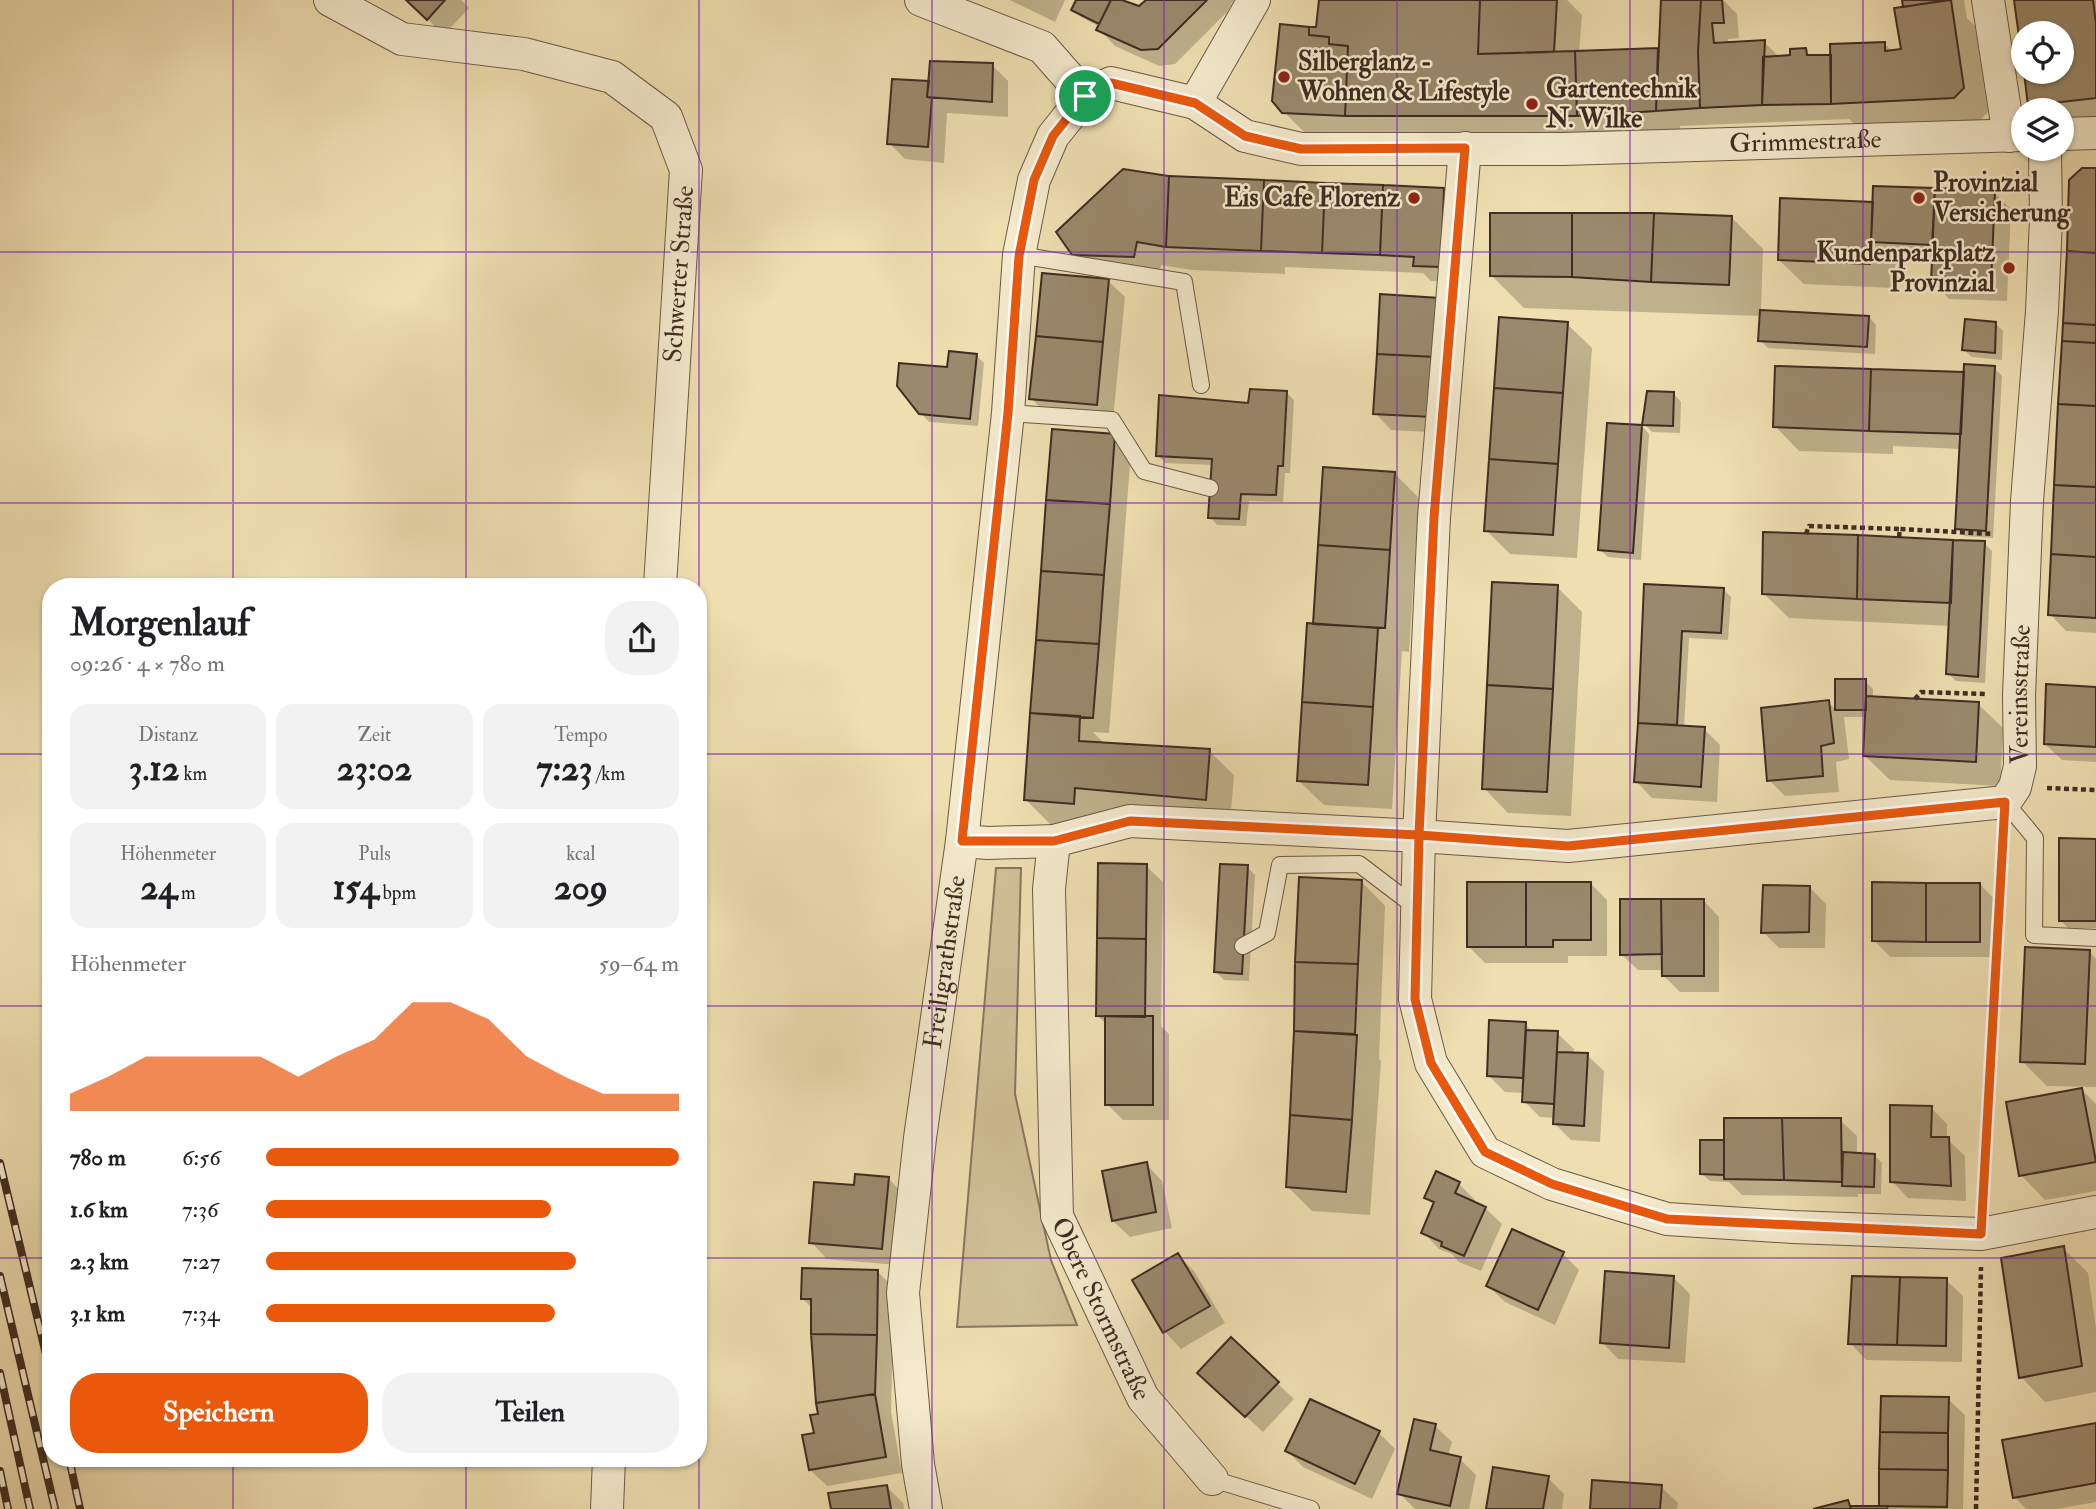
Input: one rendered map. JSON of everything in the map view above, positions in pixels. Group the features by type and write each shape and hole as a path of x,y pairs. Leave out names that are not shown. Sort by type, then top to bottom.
{"street":[{"name":"Schwerter Straße","path":"330,0 402,39 524,54 612,77 666,117 686,170 660,578"},
{"path":"921,0 1042,47 1085,96"},
{"path":"1195,103 1254,0"},
{"path":"1988,0 2011,112"},
{"name":"Grimmestraße","path":"1085,96 1111,83 1195,103 1245,136 1301,149 1563,149 2011,136"},
{"name":"Freiligrathstraße","path":"926,1509 918,1464 903,1293 920,1138 962,841 1008,413 1019,256 1034,180 1053,136 1085,96"},
{"path":"2074,134 2096,133"},
{"path":"1465,148 1434,517 1416,908 1415,999 1431,1063 1485,1152 1552,1184 1667,1219 1981,1234 2096,1212"},
{"name":"Vereinsstraße","path":"2010,794 2020,766 2019,696 2025,536 2042,312 2045,161"},
{"path":"962,841 1054,841 1130,821 1419,835 1568,846 2010,794"},
{"name":"Obere Stormstraße","path":"1054,841 1049,889 1056,1216 1143,1398 1212,1479"},
{"path":"607,1509 609,1467"}],"lane":[{"path":"1019,256 1184,282 1202,385"},
{"path":"1008,413 1112,420 1144,471 1210,488"},
{"path":"2010,794 2035,838 2034,935 2096,939"},
{"path":"1243,946 1267,933 1280,865 1359,863 1416,908"},
{"name":"Obere Stormstraße","path":"1212,1479 1311,1509"}],"path":[{"path":"1806,534 1809,526 2025,536"},
{"path":"1899,537 1900,529"},
{"path":"1915,699 1922,692 2019,696"},
{"path":"2010,794 2096,790"},
{"name":"Vereinsstraße","path":"1976,1509 1981,1234 2010,794"}],"shaded area":[{"path":"996,868 1021,868 1015,1094 1051,1260 1077,1325 957,1327"}],"building":[{"path":"406,0 445,0 427,20"},
{"path":"1076,0 1111,0 1099,24 1071,10"},
{"path":"1111,0 1122,0 1139,6 1146,0 1207,0 1158,49 1141,50 1096,30"},
{"path":"1319,0 1480,0 1478,54 1575,51 1577,116 1345,116 1348,46 1329,44 1329,37 1309,35 1309,27 1316,27"},
{"path":"1480,0 1557,0 1554,52 1478,54"},
{"path":"1661,0 1701,0 1698,51 1700,108 1656,111"},
{"path":"1701,0 1722,0 1724,23 1712,23 1714,43 1765,40 1762,105 1700,108 1698,51"},
{"path":"1902,0 1947,0 1903,7"},
{"path":"1951,0 1964,88 1954,98 1831,104 1830,44 1885,42 1885,51 1901,49 1894,8"},
{"path":"2014,0 2093,0 2096,24 2096,98 2074,101 2074,98 2027,98 2025,84 2074,84 2074,21 2017,21"},
{"path":"1280,24 1309,27 1309,35 1329,37 1329,44 1348,46 1345,116 1282,113 1272,101"},
{"path":"1658,48 1656,111 1577,116 1575,51"},
{"path":"1806,48 1807,55 1831,55 1831,104 1762,105 1763,57 1790,55 1790,49"},
{"path":"930,61 993,63 992,102 927,97"},
{"path":"892,79 929,81 927,97 932,98 928,147 887,144"},
{"path":"2082,168 2096,168 2096,253 2067,251 2069,180"},
{"path":"1123,169 1169,176 1166,247 1137,242 1134,257 1072,255 1056,232"},
{"path":"1169,176 1264,180 1261,251 1166,247"},
{"path":"1264,180 1325,183 1322,253 1261,251"},
{"path":"1325,183 1383,185 1380,255 1322,253"},
{"path":"1383,185 1444,188 1441,267 1413,266 1414,257 1380,255"},
{"path":"1873,186 1935,188 1932,245 1871,242"},
{"path":"1935,188 1995,191 1991,285 1931,283"},
{"path":"1780,198 1873,202 1870,264 1778,260"},
{"path":"1490,213 1572,213 1572,277 1490,276"},
{"path":"1572,213 1654,213 1651,282 1572,277"},
{"path":"1654,213 1732,216 1729,285 1651,282"},
{"path":"2067,251 2096,253 2096,325 2063,323"},
{"path":"1042,273 1109,279 1103,342 1036,336"},
{"path":"1380,294 1439,298 1436,357 1377,354"},
{"path":"1760,310 1869,316 1867,347 1758,341"},
{"path":"1499,317 1568,322 1563,393 1494,388"},
{"path":"1965,319 1996,322 1995,353 1962,350"},
{"path":"2063,323 2096,325 2096,343 2062,341"},
{"path":"1036,336 1103,342 1097,405 1029,399"},
{"path":"2062,341 2096,343 2096,406 2058,404"},
{"path":"949,351 977,354 970,419 919,414 897,386 899,363 947,367"},
{"path":"1377,354 1436,357 1432,417 1373,414"},
{"path":"1964,364 1995,366 1986,531 1955,529"},
{"path":"1775,366 1871,369 1869,431 1773,427"},
{"path":"1871,369 1964,372 1961,434 1869,431"},
{"path":"1494,388 1563,393 1558,464 1489,459"},
{"path":"1250,389 1287,391 1283,466 1278,466 1276,495 1241,494 1239,519 1208,518 1212,459 1156,456 1159,395 1248,403"},
{"path":"1647,391 1674,392 1673,426 1642,425"},
{"path":"2058,404 2096,406 2096,487 2054,485"},
{"path":"1607,423 1642,425 1633,553 1598,550"},
{"path":"1052,429 1115,434 1110,504 1046,500"},
{"path":"1489,459 1558,464 1553,535 1484,531"},
{"path":"1323,467 1395,472 1390,550 1318,545"},
{"path":"2054,485 2096,487 2096,557 2051,554"},
{"path":"1046,500 1110,504 1104,575 1041,571"},
{"path":"1763,532 1858,535 1857,599 1762,594"},
{"path":"1858,535 1953,540 1951,603 1857,599"},
{"path":"1953,540 1985,541 1978,677 1946,674"},
{"path":"1318,545 1390,550 1385,628 1313,624"},
{"path":"2051,554 2096,557 2096,618 2048,615"},
{"path":"1041,571 1104,575 1099,644 1036,640"},
{"path":"1492,582 1558,585 1553,689 1487,685"},
{"path":"1644,584 1724,588 1721,633 1682,631 1677,725 1638,723"},
{"path":"1307,623 1378,628 1373,707 1302,702"},
{"path":"1036,640 1099,644 1093,718 1030,713"},
{"path":"1835,679 1866,679 1866,710 1835,710"},
{"path":"2046,684 2096,687 2096,747 2044,744"},
{"path":"1487,685 1553,689 1547,792 1482,789"},
{"path":"1866,696 1979,702 1976,762 1863,756"},
{"path":"1829,700 1834,743 1821,746 1823,776 1767,781 1761,708"},
{"path":"1302,702 1373,707 1368,785 1297,781"},
{"path":"1030,713 1080,716 1079,741 1210,749 1206,800 1075,788 1074,804 1024,800"},
{"path":"1638,723 1705,727 1701,787 1634,782"},
{"path":"2059,838 2096,839 2096,921 2059,921"},
{"path":"1098,863 1147,864 1146,939 1097,938"},
{"path":"1220,864 1248,865 1242,974 1214,972"},
{"path":"1299,877 1362,880 1358,964 1295,962"},
{"path":"1467,882 1526,882 1526,947 1467,947"},
{"path":"1526,882 1591,882 1591,940 1553,940 1553,947 1526,947"},
{"path":"1872,882 1926,883 1926,942 1872,941"},
{"path":"1926,883 1980,883 1980,942 1926,942"},
{"path":"1763,885 1810,886 1809,932 1761,933"},
{"path":"1620,899 1661,899 1662,954 1620,955"},
{"path":"1661,899 1704,899 1704,976 1662,976"},
{"path":"1097,938 1146,939 1145,1017 1096,1016"},
{"path":"2025,947 2090,950 2085,1064 2020,1062"},
{"path":"1295,962 1358,964 1355,1034 1294,1031"},
{"path":"1105,1016 1153,1016 1153,1105 1105,1105"},
{"path":"1489,1020 1526,1022 1523,1078 1487,1076"},
{"path":"1526,1030 1558,1031 1554,1104 1522,1102"},
{"path":"1294,1031 1357,1035 1352,1120 1290,1115"},
{"path":"1557,1052 1588,1053 1584,1126 1553,1124"},
{"path":"2082,1088 2096,1162 2019,1176 2006,1102"},
{"path":"1890,1105 1932,1106 1931,1137 1949,1137 1951,1186 1890,1182"},
{"path":"1290,1115 1352,1120 1346,1192 1286,1187"},
{"path":"1724,1118 1782,1118 1784,1180 1724,1179"},
{"path":"1782,1118 1841,1118 1842,1182 1784,1180"},
{"path":"1700,1140 1724,1140 1724,1175 1700,1174"},
{"path":"1843,1152 1875,1154 1874,1187 1842,1186"},
{"path":"1147,1162 1156,1212 1112,1221 1102,1171"},
{"path":"1436,1171 1460,1182 1455,1193 1486,1207 1464,1256 1421,1233 1434,1202 1424,1198"},
{"path":"855,1174 889,1177 882,1249 809,1243 814,1182 854,1185"},
{"path":"1512,1229 1564,1252 1538,1310 1486,1286"},
{"path":"2064,1246 2082,1366 2019,1378 2001,1258"},
{"path":"1178,1253 1210,1306 1163,1333 1132,1280"},
{"path":"802,1268 878,1270 877,1335 811,1334 811,1299 801,1299"},
{"path":"1605,1271 1674,1276 1669,1348 1600,1343"},
{"path":"1852,1276 1900,1277 1897,1345 1848,1344"},
{"path":"1900,1277 1947,1278 1946,1346 1897,1345"},
{"path":"811,1334 877,1335 875,1394 816,1403"},
{"path":"1231,1337 1279,1382 1245,1417 1197,1373"},
{"path":"875,1394 886,1457 809,1470 802,1435 814,1433 810,1415 818,1414 816,1403"},
{"path":"1881,1396 1949,1397 1948,1433 1880,1432"},
{"path":"1310,1399 1380,1431 1355,1484 1285,1451"},
{"path":"1414,1419 1436,1424 1430,1450 1461,1457 1450,1506 1397,1494"},
{"path":"2096,1423 2096,1483 2013,1498 2002,1440"},
{"path":"1880,1432 1948,1433 1948,1470 1879,1469"},
{"path":"1493,1467 1549,1476 1543,1509 1486,1509"},
{"path":"1879,1469 1948,1470 1947,1507 1879,1506"},
{"path":"1592,1480 1662,1485 1660,1509 1590,1509"},
{"path":"887,1485 891,1509 831,1509 828,1493"},
{"path":"1848,1500 1851,1509 1813,1509"},
{"path":"1850,1506 1888,1506 1887,1509 1851,1509"}],"railway":[{"path":"0,1163 42,1338"},
{"path":"0,1276 42,1454"},
{"path":"0,1373 30,1509"},
{"path":"45,1467 55,1509"},
{"path":"71,1467 80,1509"},
{"path":"0,1471 8,1509"}],"place":[{"name":"Silberglanz - Wohnen & Lifestyle","path":"1284,77"},
{"name":"Gartentechnik N. Wilke","path":"1532,104"},
{"name":"Eis Cafe Florenz","path":"1414,198"},
{"name":"Provinzial Versicherung","path":"1919,198"},
{"name":"Kundenparkplatz Provinzial","path":"2009,268"}],"route":[{"path":"1085,96 1053,136 1034,180 1019,256 1008,413 962,841 1054,841 1130,821 1419,835 1568,846 2005,802 1981,1234 1667,1219 1552,1184 1485,1152 1431,1063 1415,999 1416,908 1419,835 1434,517 1465,148 1301,149 1245,136 1195,103 1111,83 1085,96"}]}
